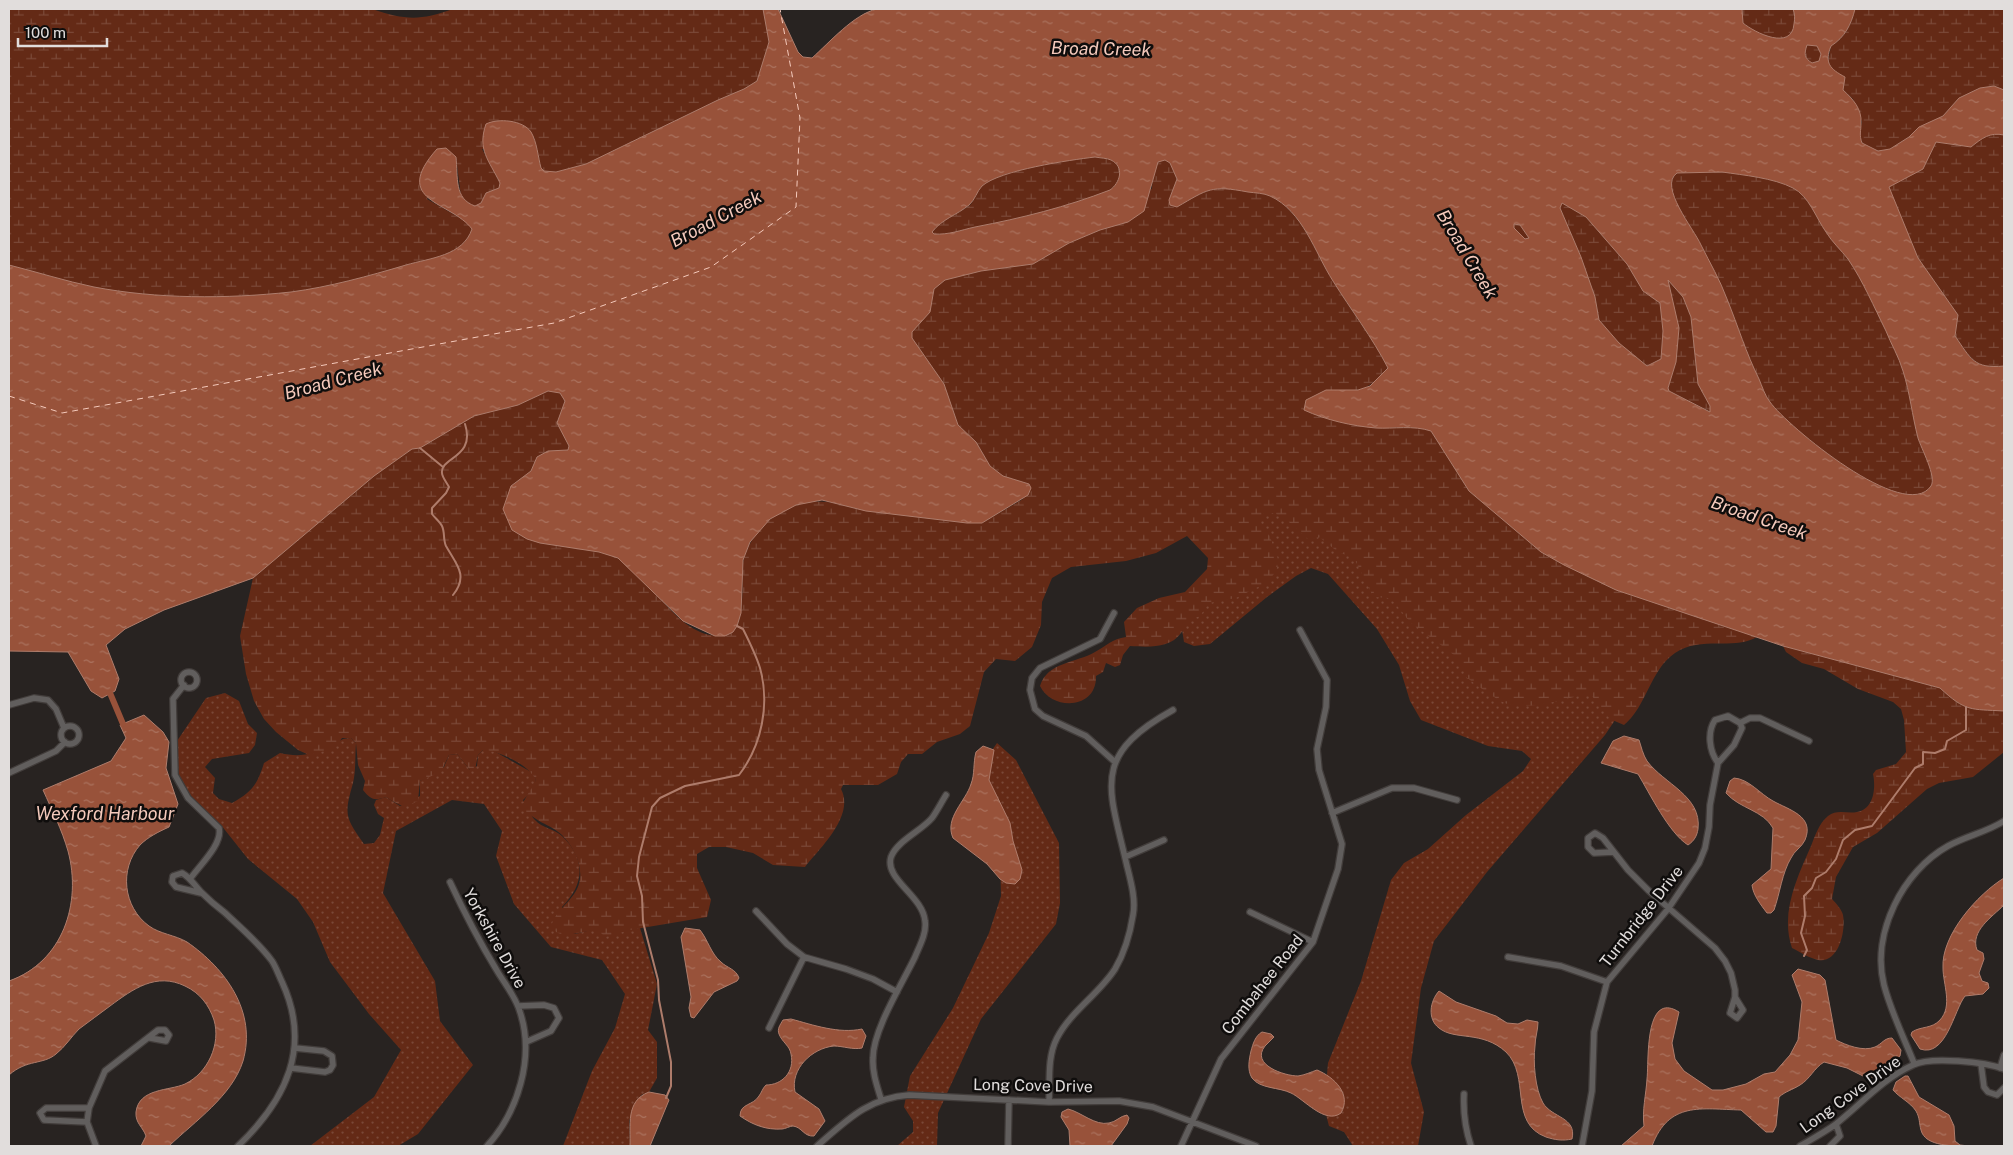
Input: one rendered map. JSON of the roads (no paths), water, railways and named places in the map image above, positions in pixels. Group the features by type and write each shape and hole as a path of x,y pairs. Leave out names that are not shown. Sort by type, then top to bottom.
{"street":[{"path":"1114,613 1100,639 1040,668 1032,678 1030,690 1039,713 1060,726 1086,736 1115,762"},
{"name":"Combahee Road","path":"1181,1146 1221,1059 1313,942 1338,869 1342,844 1320,770 1317,749 1326,707 1327,680 1300,630"},
{"path":"184,685 173,699 175,775 188,798 219,828 220,832 216,843 190,878"},
{"path":"9,705 34,698 48,700 56,709 64,728 61,735 65,742 71,744 77,742 80,733 73,726 64,728"},
{"path":"1049,1102 1050,1061 1056,1039 1072,1016 1115,969 1128,942 1134,912 1132,885 1116,819 1112,770 1115,762 1135,734 1173,710"},
{"name":"Turnbridge Drive","path":"1582,1146 1592,1091 1594,1032 1607,982 1668,909 1690,879 1705,848 1718,763 1738,738 1742,728 1740,723 1728,716 1715,720 1712,724 1712,748 1718,763"},
{"path":"1740,723 1750,718 1760,718 1810,741"},
{"path":"9,773 56,751 65,742"},
{"path":"1332,813 1392,788 1414,788 1457,800"},
{"path":"881,1099 872,1056 878,1033 916,954 925,931 926,921 917,899 891,871 890,860 894,851 931,819 946,795"},
{"path":"1914,1064 1884,984 1880,959 1883,938 1890,917 1910,878 1925,862 1949,845 2004,822"},
{"path":"1613,852 1594,853 1588,847 1588,838 1590,835 1598,835 1668,909 1715,948 1725,960 1731,973 1735,997"},
{"path":"1125,858 1164,840"},
{"path":"201,893 176,887 172,882 174,876 179,874 190,878 201,893 245,931 272,962 289,999 295,1048 291,1068 282,1092 256,1128 238,1146"},
{"name":"Yorkshire Drive","path":"450,882 472,929 518,1006 526,1042 521,1087 497,1135 487,1146"},
{"path":"756,911 786,944 804,957 873,979 898,992"},
{"path":"1250,912 1313,942"},
{"path":"769,1028 804,957"},
{"path":"1508,957 1561,966 1607,982"},
{"name":"Yorkshire Drive","path":"518,1006 554,1008 559,1018 551,1031 526,1042"},
{"path":"96,1146 87,1122 88,1108 105,1071 150,1038"},
{"path":"291,1068 319,1072 330,1070 333,1060 324,1051 295,1048"},
{"path":"2002,1068 2004,1055"},
{"name":"Long Cove Drive","path":"1800,1146 1836,1124 1866,1098 1914,1064 1949,1061 2002,1068"},
{"path":"1982,1064 1984,1087 1988,1092 1997,1095 2004,1088"},
{"path":"1464,1094 1463,1112 1465,1129 1471,1146"},
{"name":"Long Cove Drive","path":"817,1146 847,1120 881,1099 909,1095 1049,1102 1120,1101 1153,1107 1256,1146"},
{"path":"1008,1146 1009,1100"},
{"path":"87,1122 44,1120 40,1113 46,1108 88,1108"},
{"path":"1830,1146 1840,1136 1836,1124"}],"water":[{"name":"Broad Creek","path":"763,9 778,9 798,52 803,57 812,58 851,23 868,12 877,9 1742,9 1743,23 1764,35 1780,38 1787,37 1792,32 1795,20 1793,9 1855,9 1847,30 1831,46 1828,61 1832,68 1845,77 1843,90 1853,101 1860,113 1862,143 1878,151 1890,149 1909,137 1919,127 1943,116 1959,98 1980,88 1994,86 2004,90 2004,135 1994,134 1986,136 1971,147 1936,142 1923,169 1889,187 1918,258 1958,315 1955,336 1974,361 1986,366 2004,366 2004,711 1969,708 1956,701 1940,688 1783,646 1616,590 1541,552 1469,491 1431,431 1417,428 1358,426 1330,420 1304,410 1306,400 1326,390 1358,390 1370,386 1388,368 1382,357 1326,270 1300,222 1291,212 1268,195 1226,189 1203,192 1177,207 1170,205 1169,200 1177,179 1170,163 1165,160 1158,162 1144,211 1128,222 1100,230 1069,243 1033,264 981,271 945,280 934,289 930,312 912,332 912,338 944,384 958,425 976,442 990,466 1003,476 1029,484 1031,488 1028,495 982,523 967,523 866,511 822,500 796,505 770,519 750,542 743,560 741,613 733,632 725,636 715,636 683,621 618,558 599,552 540,543 527,539 512,530 503,509 511,486 531,471 537,457 548,451 568,450 569,446 557,423 565,401 560,393 548,391 518,405 474,416 420,448 412,449 374,476 253,578 164,610 125,629 106,645 119,679 115,691 102,698 91,691 68,652 9,651 9,265 83,285 118,291 167,296 217,297 305,290 349,281 435,258 445,255 461,245 468,238 472,229 463,220 429,198 422,190 420,180 424,167 437,149 446,148 456,157 460,193 468,203 475,206 481,203 486,193 499,188 500,183 488,161 484,148 483,141 486,124 497,121 510,121 527,128 533,136 541,168 544,171 556,172 586,164 744,89 757,81 769,42","holes":["1807,45 1817,46 1821,54 1819,61 1812,63 1807,59 1805,53","1095,157 1109,159 1118,167 1120,175 1110,190 1060,207 950,233 934,234 932,232 940,224 969,205 982,186 991,180 1019,171","1722,172 1758,177 1777,182 1793,188 1804,196 1828,236 1853,267 1897,356 1905,379 1918,438 1932,476 1931,486 1917,494 1897,492 1873,482 1847,467 1822,449 1799,431 1770,402 1750,359 1721,285 1674,197 1672,179 1677,173","1562,203 1586,217 1627,264 1643,291 1660,303 1663,331 1661,359 1647,366 1619,343 1599,320 1595,297 1581,257 1560,208","1514,224 1520,225 1529,238 1525,239 1514,228","1668,280 1683,297 1691,317 1698,384 1710,406 1710,412 1669,391 1668,388 1676,362 1679,328"]},
{"name":"Wexford Harbour","path":"144,715 163,732 169,742 166,768 178,804 169,827 146,840 133,855 127,876 129,898 140,918 149,926 187,942 214,965 235,993 242,1009 246,1026 243,1061 238,1074 222,1097 169,1146 141,1146 146,1136 138,1122 136,1112 138,1104 143,1098 149,1094 185,1084 200,1073 211,1057 216,1039 214,1020 203,1000 185,986 164,981 145,984 79,1029 56,1054 46,1060 28,1064 9,1075 9,981 28,972 43,960 55,945 64,928 70,910 72,871 68,851 43,790 111,761 126,738 120,725"},
{"path":"1624,736 1639,740 1647,761 1688,799 1694,808 1698,818 1698,829 1695,838 1688,845 1667,823 1638,774 1601,763 1613,741"},
{"path":"983,746 994,750 989,780 1010,823 1013,841 1022,870 1020,879 1015,884 1006,883 1000,879 987,864 953,838 951,831 953,817 972,780 976,752"},
{"path":"1734,778 1745,781 1768,798 1793,811 1803,819 1806,825 1805,840 1788,864 1774,910 1771,913 1767,913 1760,903 1752,885 1771,869 1773,828 1763,817 1738,803 1726,793 1730,781"},
{"path":"2004,878 2004,905 1983,925 1979,931 1976,943 1977,950 1983,953 1984,959 1979,973 1982,981 1988,983 1989,988 1983,994 1965,996 1943,1040 1929,1050 1920,1049 1911,1035 1912,1032 1937,1023 1946,1008 1943,968 1948,942 1963,917 1973,905 1983,894"},
{"path":"685,928 700,930 718,959 734,971 739,978 737,981 714,992 694,1018 691,1017 689,1008 691,997 681,937"},
{"path":"1798,969 1820,975 1825,980 1836,1040 1850,1046 1865,1049 1875,1047 1892,1038 1901,1050 1900,1056 1874,1077 1867,1078 1847,1068 1824,1062 1803,1083 1779,1097 1776,1126 1773,1132 1766,1132 1741,1110 1700,1109 1677,1115 1667,1121 1659,1131 1652,1146 1621,1146 1644,1126 1649,1044 1654,1019 1660,1011 1668,1008 1679,1012 1672,1043 1675,1059 1684,1071 1712,1090 1723,1090 1746,1084 1764,1074 1775,1072 1790,1055 1798,1040 1802,1002 1792,975"},
{"path":"1439,991 1456,1002 1496,1016 1507,1023 1518,1024 1527,1020 1538,1022 1534,1060 1540,1097 1547,1108 1563,1118 1571,1126 1573,1132 1572,1139 1559,1140 1546,1137 1534,1130 1527,1121 1523,1110 1517,1073 1513,1062 1506,1052 1488,1041 1445,1032 1435,1024 1431,1010"},
{"path":"791,1019 835,1030 862,1029 866,1036 862,1048 834,1046 826,1048 811,1055 799,1068 794,1084 795,1092 819,1109 825,1121 814,1136 808,1135 793,1126 782,1129 765,1128 740,1116 742,1109 754,1102 766,1085 777,1083 789,1072 792,1060 790,1051 780,1037 778,1030 783,1020"},
{"path":"1262,1032 1271,1034 1274,1037 1265,1046 1262,1053 1262,1059 1265,1064 1285,1074 1301,1076 1317,1070 1323,1073 1340,1087 1343,1093 1344,1106 1341,1113 1335,1116 1322,1114 1291,1093 1255,1082 1250,1075 1249,1061 1256,1038"},
{"path":"1908,1076 1919,1097 1949,1115 1954,1126 1955,1141 1960,1145 1969,1146 1934,1143 1924,1136 1916,1111 1893,1090 1896,1082"},
{"path":"649,1092 665,1095 669,1100 650,1146 630,1146 630,1122 633,1108 641,1096"},
{"path":"1068,1109 1093,1121 1104,1123 1127,1115 1129,1118 1127,1124 1111,1146 1070,1146 1069,1130 1061,1117 1062,1112"}],"waterway":[{"path":"453,595 460,581 459,570 446,546 443,528 432,514 432,508 449,487 442,475 443,468 466,444 465,424"},
{"path":"420,448 443,467"},
{"path":"666,1098 671,1086 671,1062 659,1000 658,980 643,922 642,896 637,876 639,857 652,807 660,798 685,786 739,775 753,751 762,724 764,710 763,682 760,668 750,643 743,629 737,626"},
{"path":"110,693 123,724"},
{"path":"1804,956 1807,950 1801,933 1805,916 1804,896 1812,888 1816,878 1826,872 1836,859 1843,840 1855,830 1872,826 1915,768 1923,764 1923,752 1935,753 1945,749 1947,741 1966,730 1966,707"}]}
